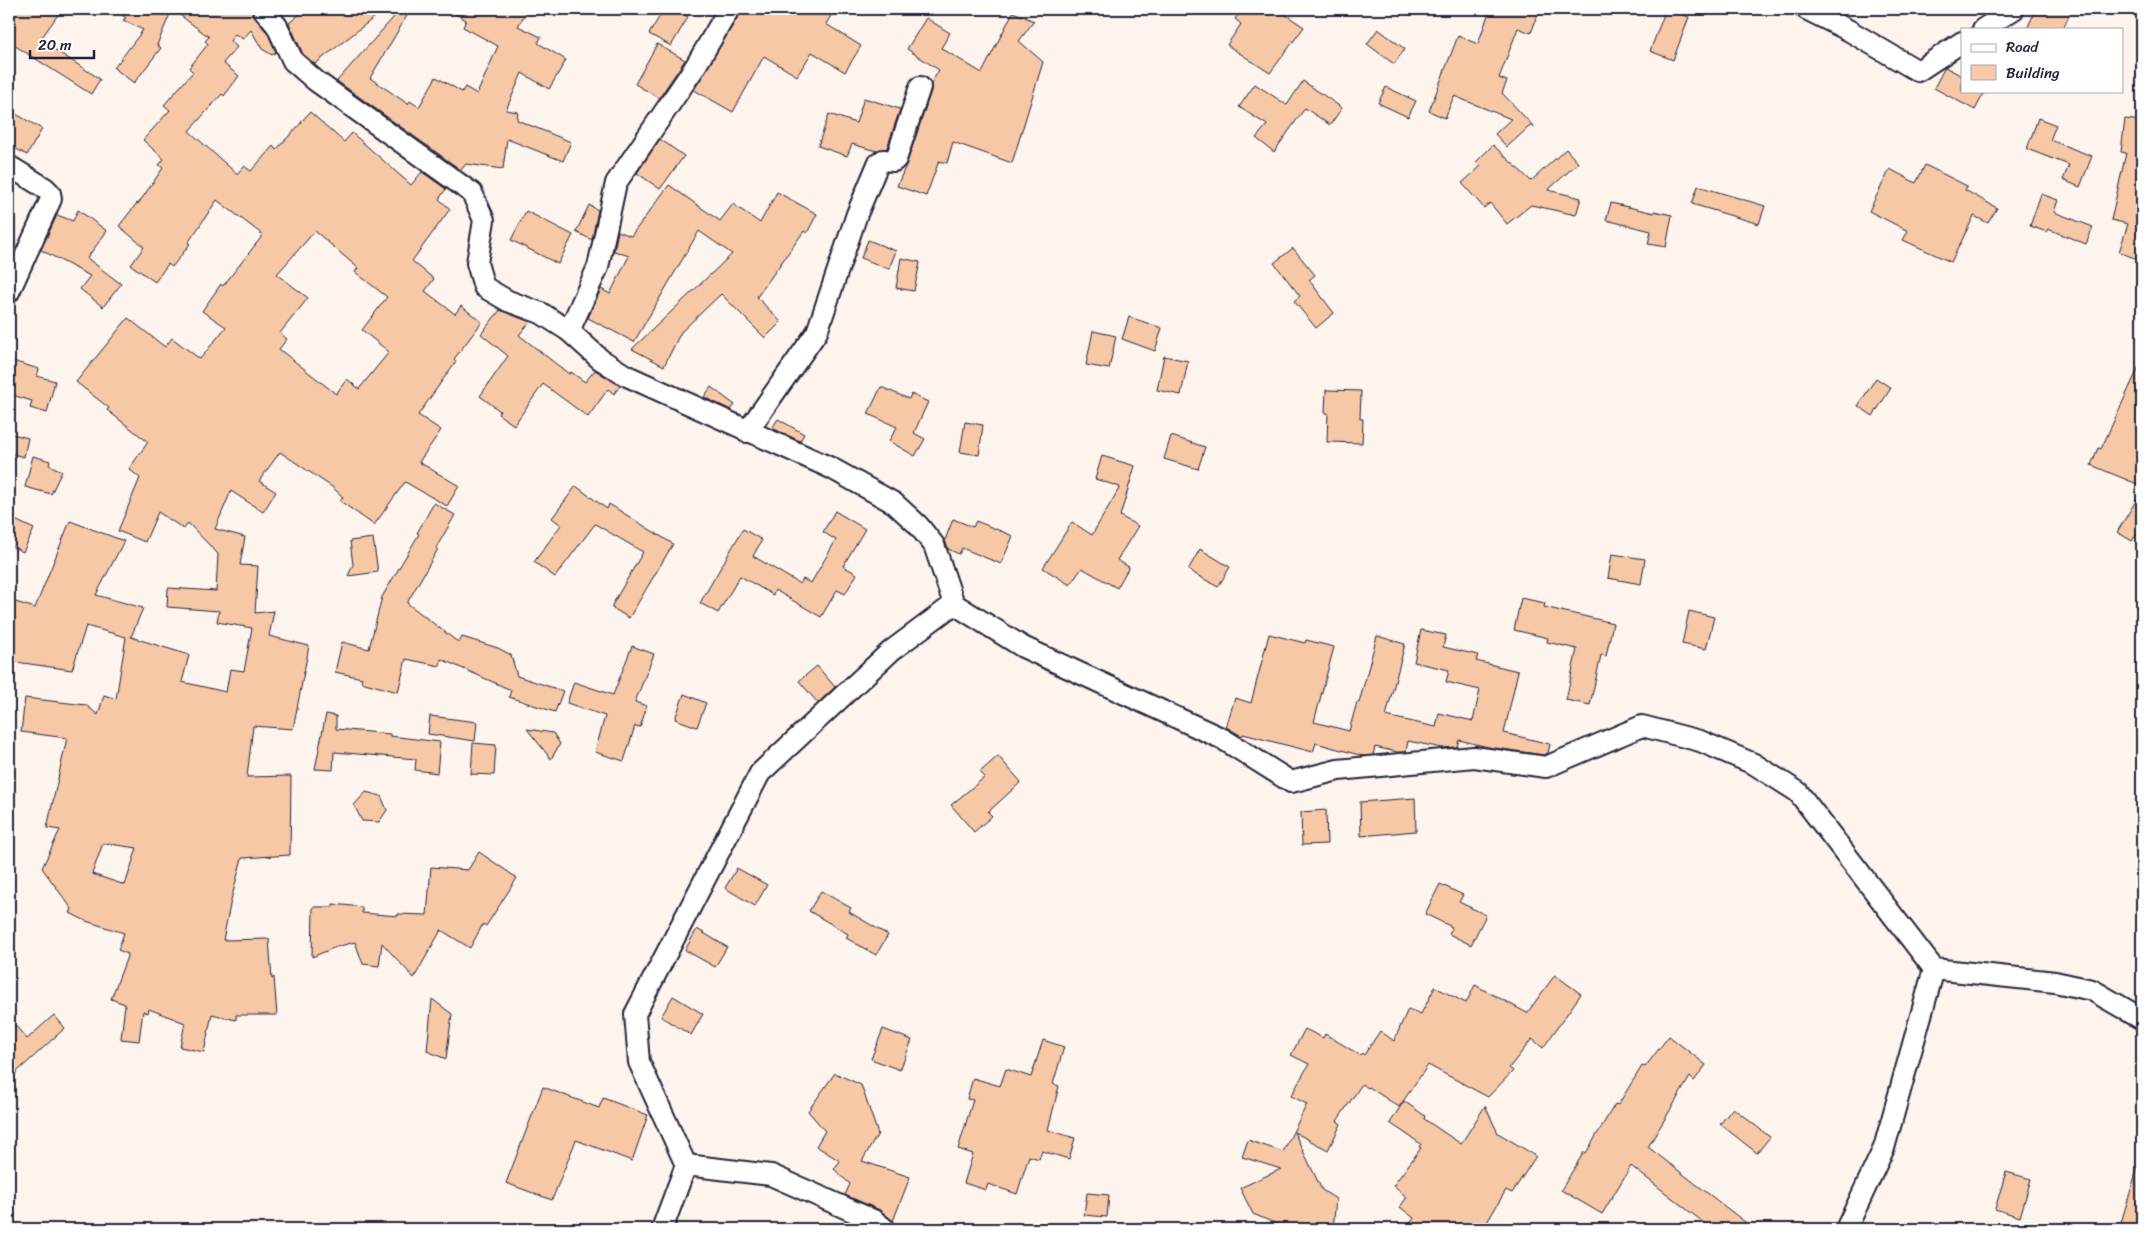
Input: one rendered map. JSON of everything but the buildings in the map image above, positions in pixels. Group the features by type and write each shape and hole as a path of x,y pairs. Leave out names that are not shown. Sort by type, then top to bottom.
{"street":[{"path":"264,9 278,26 293,61 316,81 472,192 484,220 477,263 484,287 508,301 541,313 569,331 600,359 625,375 747,432 832,468 894,503 918,524 934,545 954,604 1024,646 1223,739 1291,782 1338,770 1474,758 1546,768 1642,726 1700,741 1754,764 1798,792 1934,969 2055,982 2092,990 2142,1019"},
{"path":"569,331 598,267 616,183 695,67 729,9"},
{"path":"1806,9 1848,30 1918,71 1961,43"},
{"path":"1985,28 2014,9"},
{"path":"747,432 817,332 858,214 878,164 883,160 896,159 920,87"},
{"path":"9,166 45,188 50,193 51,199 9,292"},
{"path":"662,1229 686,1165 639,1062 635,1014 760,773 891,651 954,604"},
{"path":"1846,1229 1884,1148 1934,969"},
{"path":"686,1165 770,1175 876,1221 884,1229"}]}
